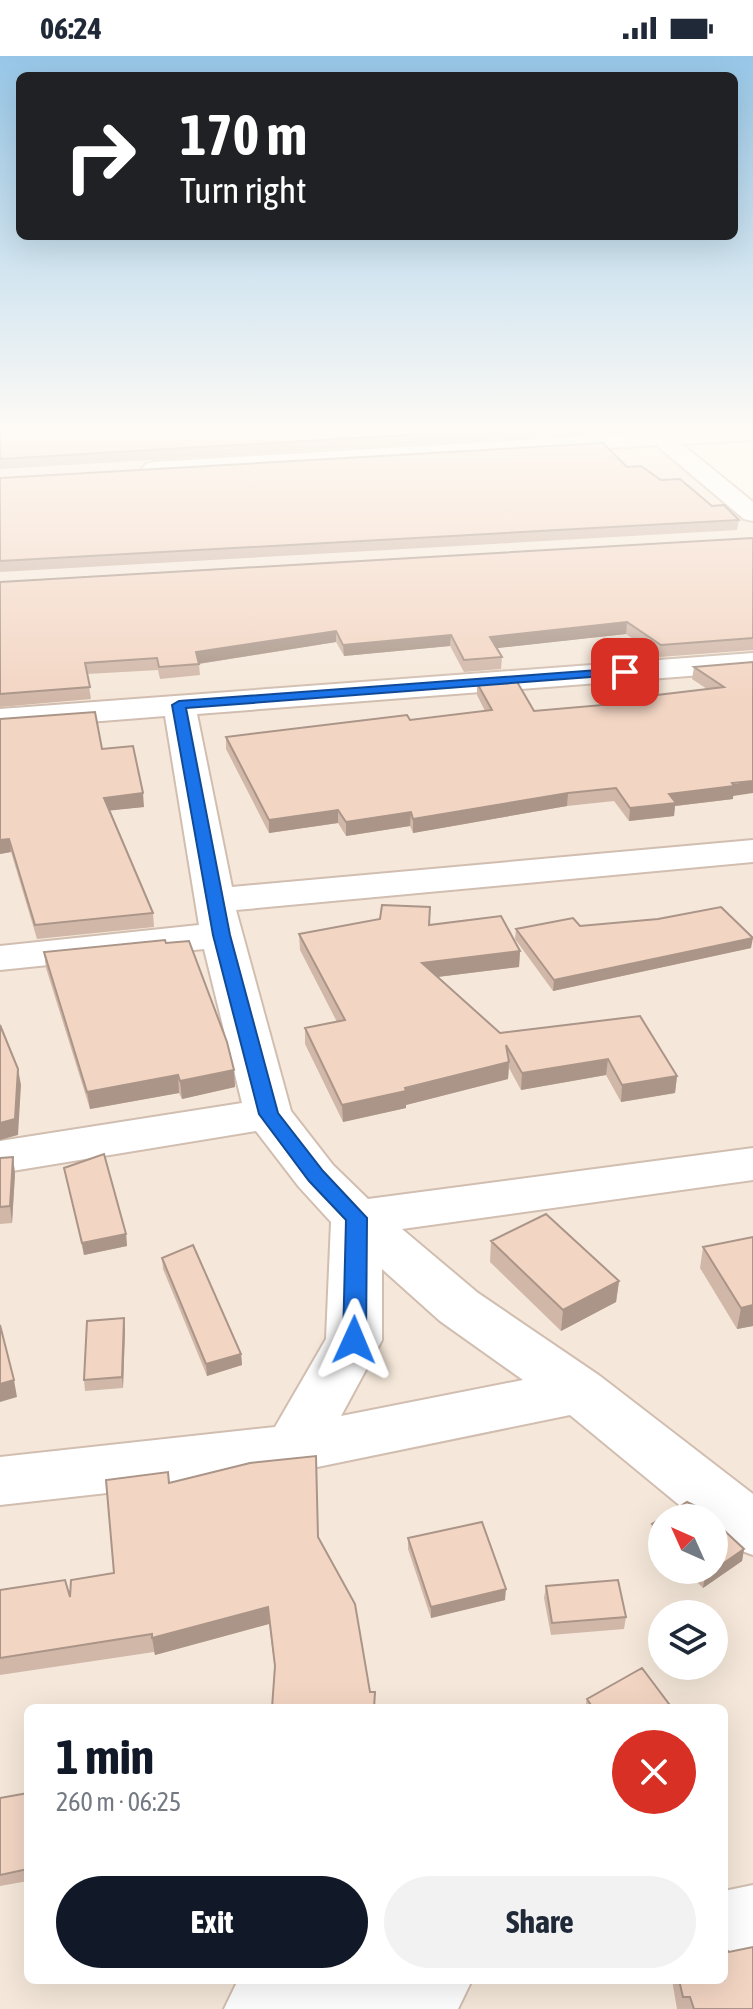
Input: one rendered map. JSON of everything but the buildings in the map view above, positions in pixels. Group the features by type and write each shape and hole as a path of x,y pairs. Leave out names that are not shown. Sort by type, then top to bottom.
{"street":[{"path":"0,719 753,662"},
{"path":"179,705 219,917 268,1114 316,1176 357,1218 459,1307 580,1391 753,1529"},
{"path":"0,958 219,917 753,851"},
{"path":"0,1157 268,1114"},
{"path":"357,1218 753,1164"},
{"path":"293,1449 354,1340 357,1218"},
{"path":"0,1481 293,1449 580,1391"},
{"path":"728,1928 753,1923"},
{"path":"264,2009 410,1984"}],"shaded area":[{"path":"0,518 753,518 753,2009 0,2009"}],"route":[{"path":"354,1340 357,1218 316,1176 268,1114 221,935 179,705 625,672"}]}
